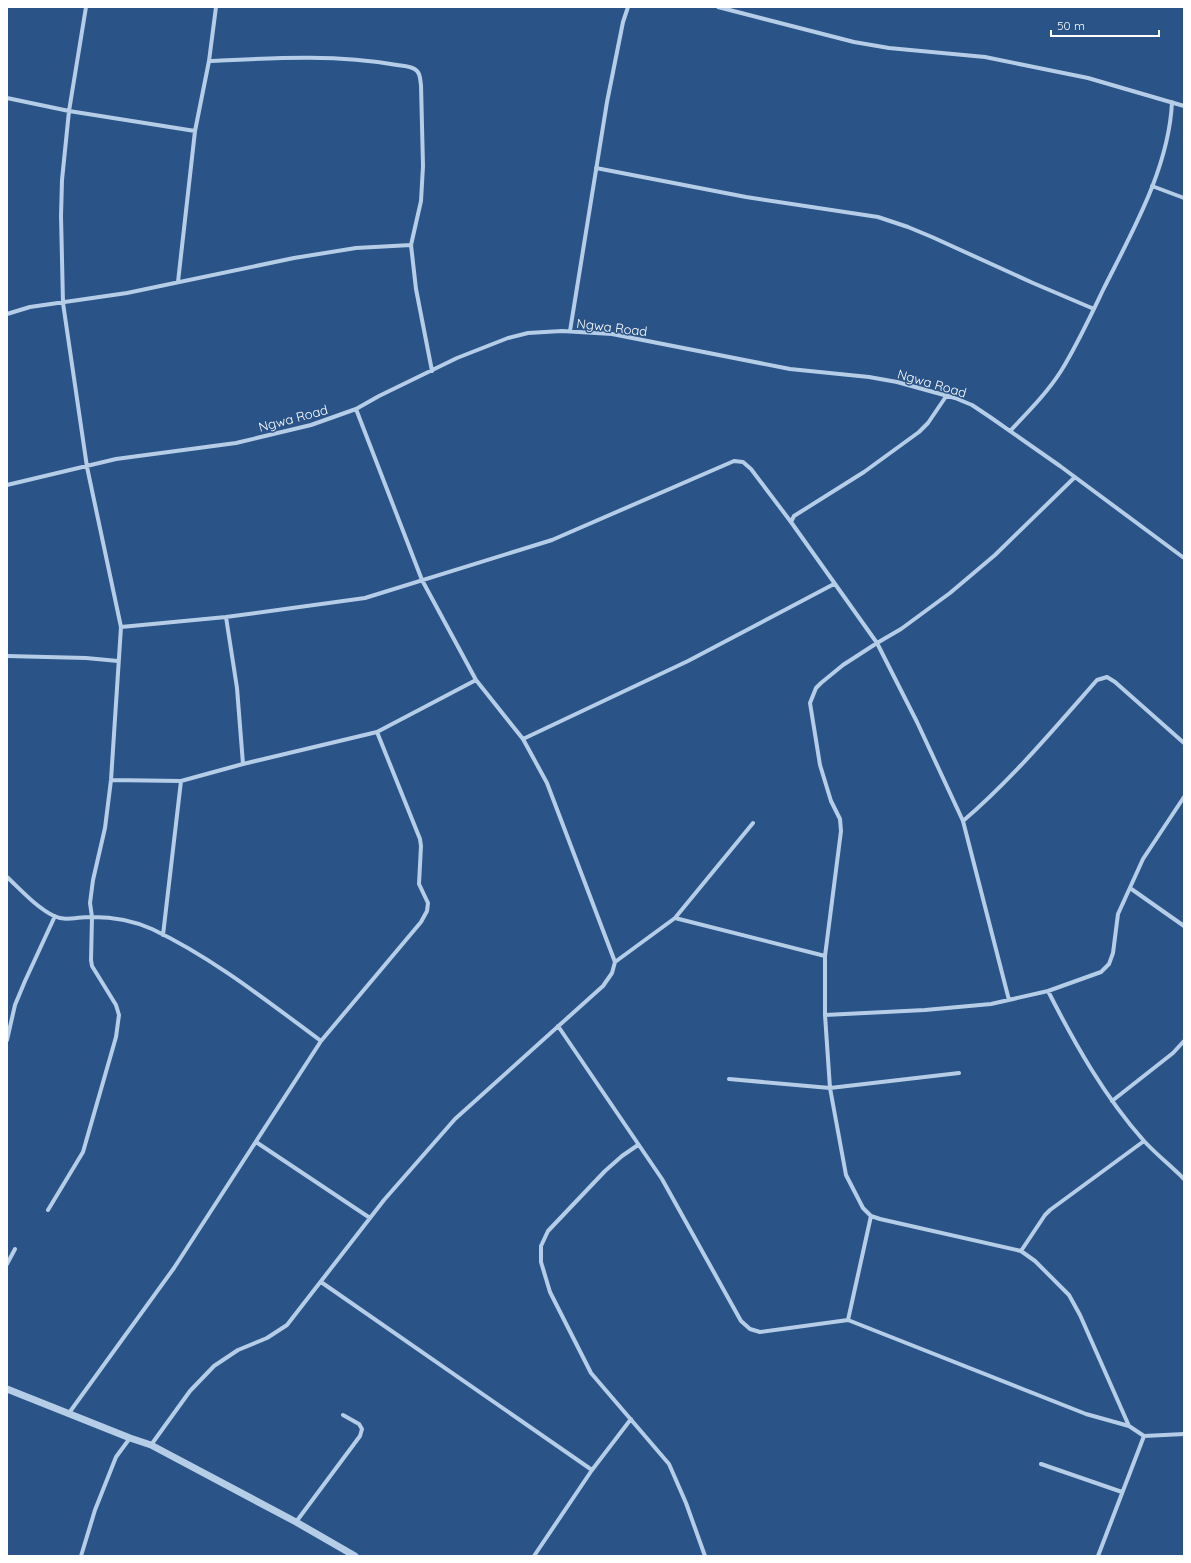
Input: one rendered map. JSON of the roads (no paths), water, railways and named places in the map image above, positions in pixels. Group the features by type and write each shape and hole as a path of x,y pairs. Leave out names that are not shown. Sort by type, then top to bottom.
{"street":[{"path":"48,1210 83,1152 116,1037 119,1015 116,1005 92,966 92,917 90,903 93,880 105,828 111,780 121,627 87,467 63,303 61,216 62,180 69,111 86,7"},
{"path":"178,282 195,131 216,7"},
{"path":"570,331 606,108 621,29 628,7"},
{"path":"718,7 854,42 889,48 985,57 1088,78 1184,106"},
{"path":"208,61 338,58 386,63 417,70 420,75 421,85 423,166 421,201 411,245 416,288 432,371"},
{"path":"7,98 69,111 195,131"},
{"path":"1010,431 1046,393 1061,371 1120,257 1162,160 1172,102"},
{"path":"596,168 746,197 878,217 932,237 1094,309"},
{"path":"1152,186 1184,198"},
{"path":"7,314 30,307 127,293 294,258 356,248 411,245"},
{"name":"Ngwa Road","path":"7,485 116,459 236,443 311,425 356,409 379,396 457,358 508,338 528,333 570,331 612,334 790,369 897,382 946,395 972,405 1010,431 1184,558"},
{"path":"792,522 794,516 864,472 919,432 928,423 946,395"},
{"path":"151,1445 190,1391 214,1366 238,1350 267,1338 287,1325 370,1218 455,1119 603,986 612,973 615,962 547,783 523,739 476,680 422,580 356,409"},
{"path":"121,627 226,617 365,598 552,540 734,461 743,462 751,469 792,522 834,584 877,643 917,722 963,821 1009,1000"},
{"path":"1075,477 995,555 950,593 901,629 843,665 816,688 810,703 820,765 831,801 840,819 841,831 825,956 825,1014 830,1088 846,1175 862,1208 871,1216 1020,1251 1035,1261 1069,1295 1080,1314 1129,1426"},
{"path":"523,739 688,661 834,584"},
{"path":"226,617 237,688 242,764"},
{"path":"7,656 86,658 118,661"},
{"path":"963,821 987,800 1037,748 1096,680 1107,677 1115,682 1184,743"},
{"path":"111,780 181,781 242,764 377,732 476,680"},
{"path":"68,1413 174,1268 321,1041 421,922 428,911 428,903 419,884 420,839 377,732"},
{"path":"163,935 181,781"},
{"path":"825,1014 991,1004 1048,991 1101,972 1109,964 1113,953 1118,914 1143,859 1184,796"},
{"path":"615,962 675,918 753,822"},
{"path":"7,877 28,896 55,916 64,918 92,917 124,920 150,929 188,947 233,977 321,1041"},
{"path":"1130,888 1184,926"},
{"path":"7,1040 15,1005 55,916"},
{"path":"675,918 825,956"},
{"path":"1048,991 1073,1041 1112,1101 1144,1142 1184,1179"},
{"path":"558,1026 662,1179 741,1321 750,1329 760,1332 848,1320 1086,1414 1129,1426 1144,1436 1184,1434"},
{"path":"1112,1101 1173,1053 1184,1041"},
{"path":"729,1080 830,1088 959,1073"},
{"path":"256,1142 370,1218"},
{"path":"1020,1251 1050,1210 1144,1142"},
{"path":"638,1145 622,1156 605,1171 548,1231 541,1246 540,1262 550,1292 591,1373 669,1464 686,1503 704,1556"},
{"path":"848,1320 871,1216"},
{"path":"7,1264 15,1249"},
{"path":"321,1282 592,1470"},
{"path":"7,1389 151,1445 296,1522 355,1556"},
{"path":"296,1522 360,1436 362,1429 359,1424 343,1415"},
{"path":"534,1556 592,1470 631,1419"},
{"path":"1098,1556 1144,1436"},
{"path":"81,1556 95,1510 116,1457 130,1438"},
{"path":"1041,1464 1122,1492"}]}
